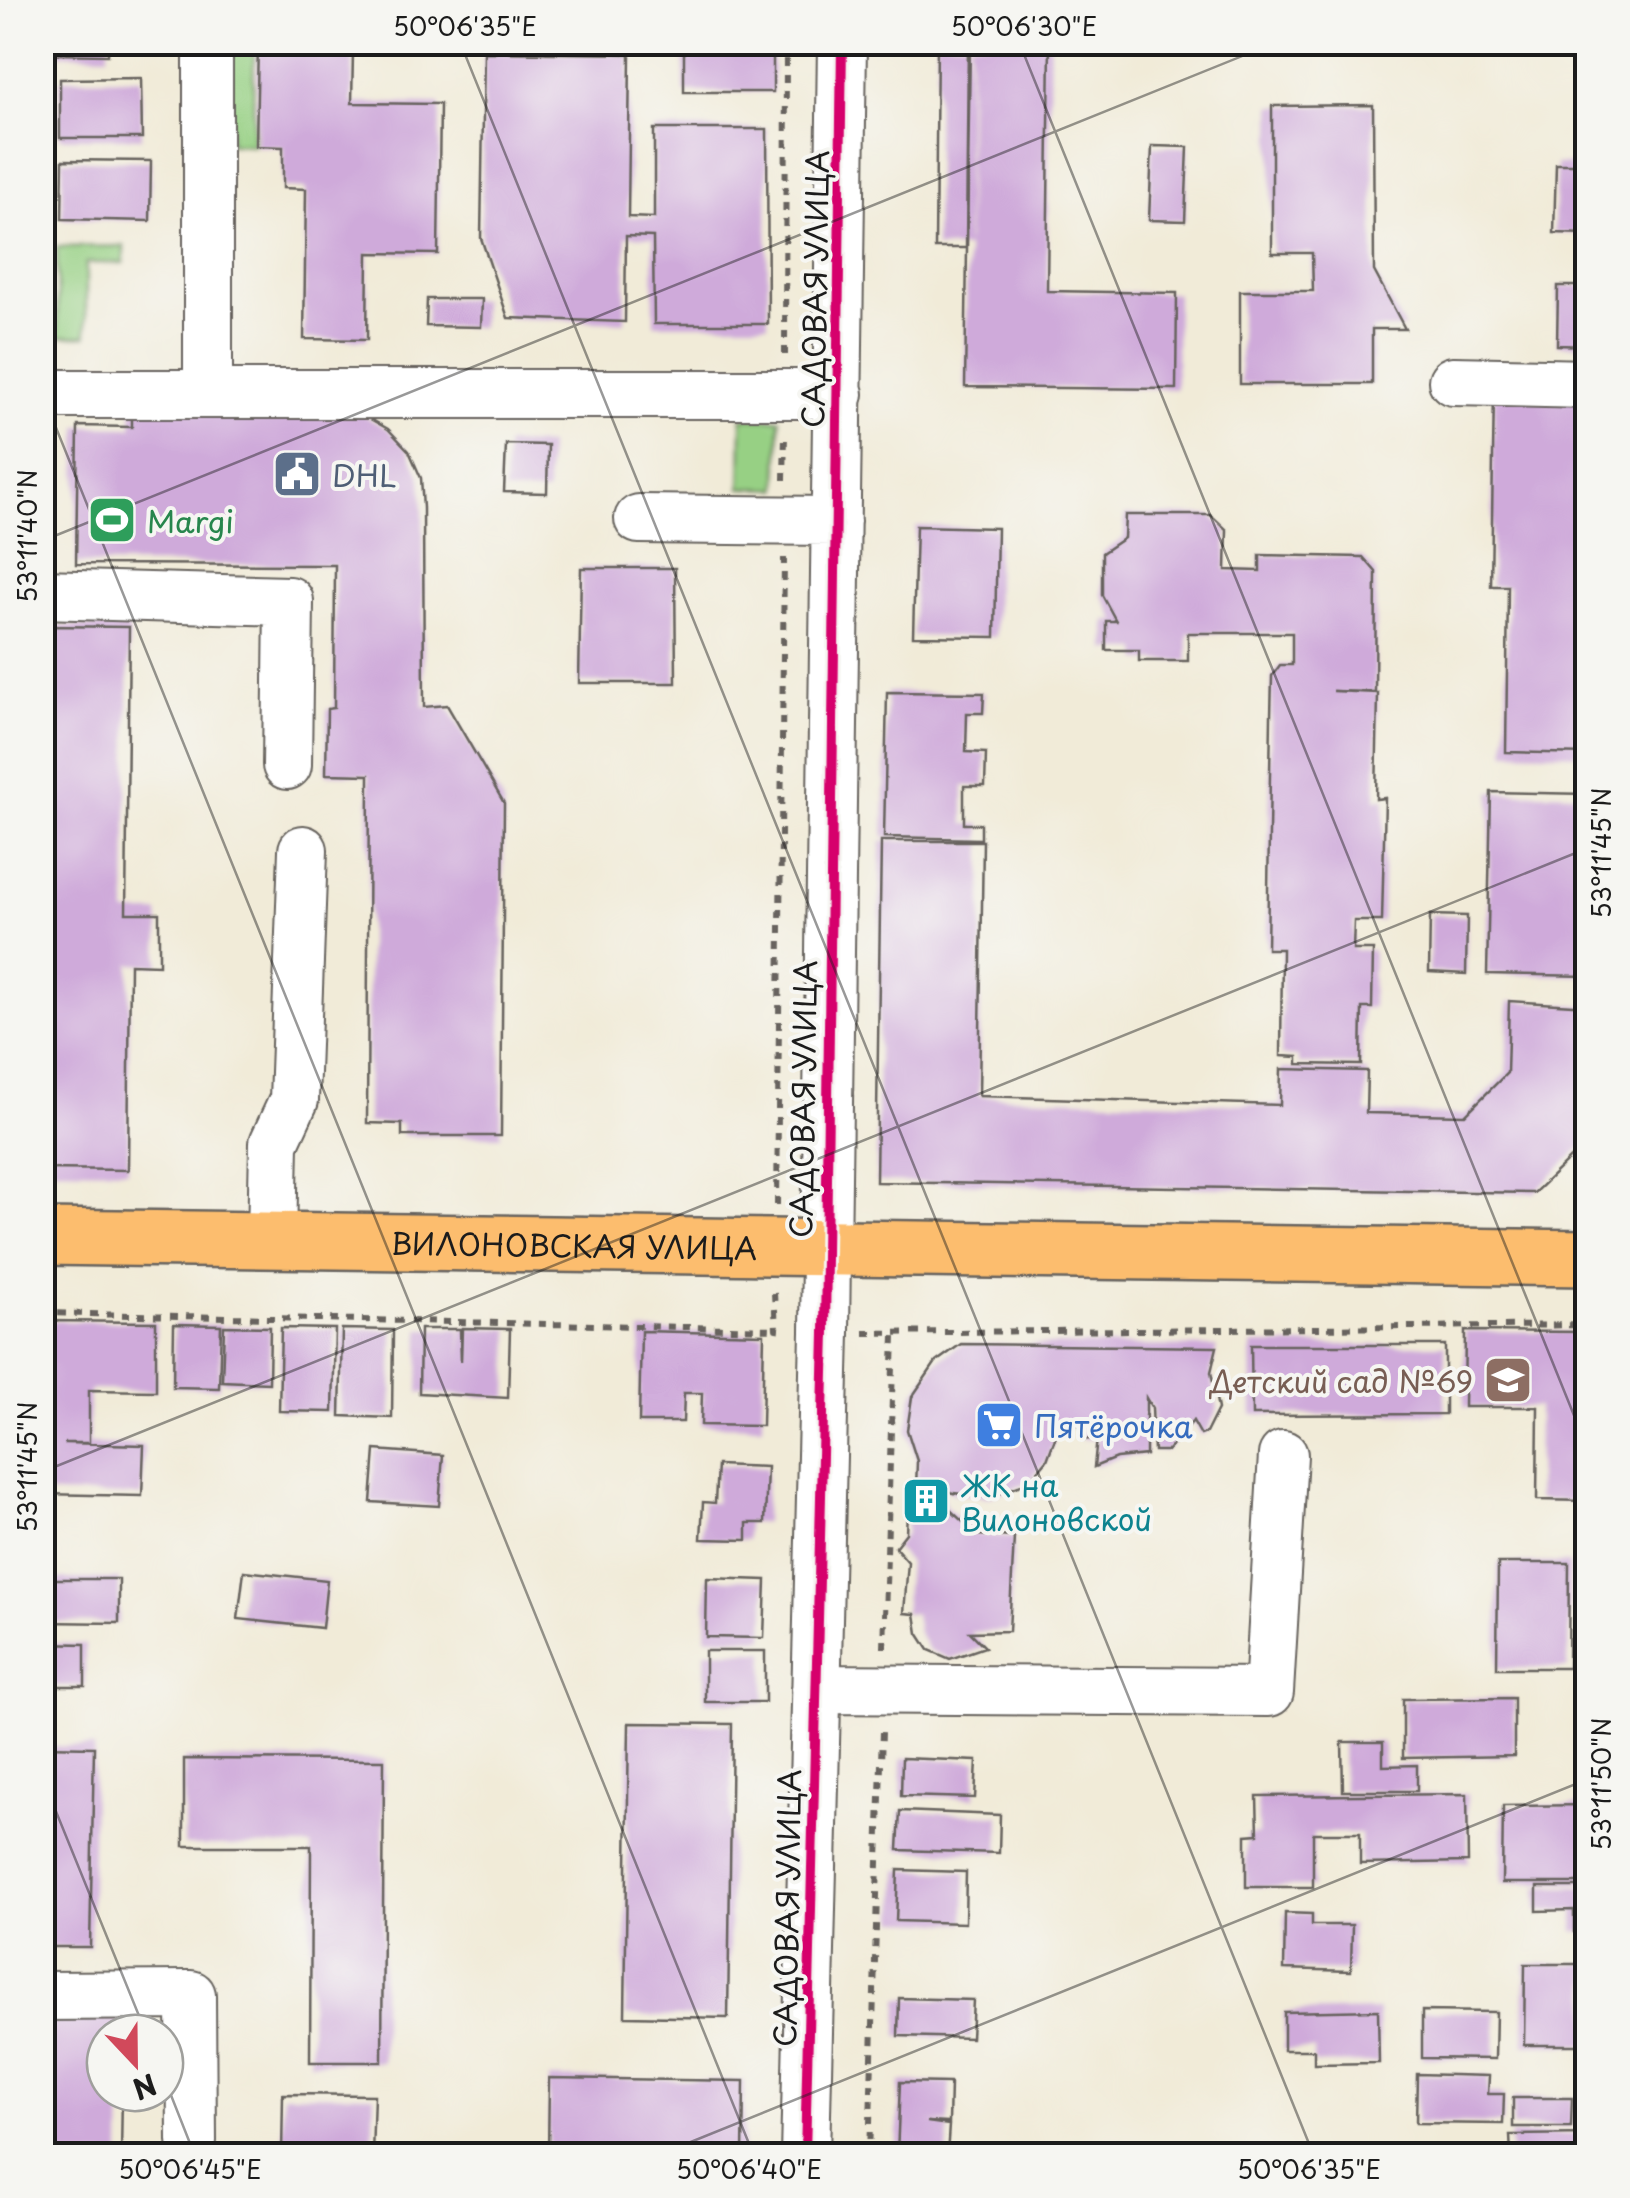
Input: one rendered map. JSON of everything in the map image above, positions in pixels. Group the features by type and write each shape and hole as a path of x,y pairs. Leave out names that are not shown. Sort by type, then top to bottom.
{"main road":[{"name":"ВИЛОНОВСКАЯ УЛИЦА","path":"42,1237 1588,1258"}],"street":[{"path":"208,42 208,394"},
{"name":"САДОВАЯ УЛИЦА","path":"805,2156 825,1332 798,1247 836,520 842,42"},
{"path":"1454,381 1588,384"},
{"path":"42,394 838,394"},
{"path":"639,519 836,520"},
{"path":"42,594 288,600 287,765"},
{"path":"272,1240 274,1144 294,1100 302,850"},
{"path":"816,1689 1269,1692 1283,1455"},
{"path":"42,1996 191,1995 192,2141"}],"path":[{"path":"776,1329 798,1247 777,1206 786,42"},
{"path":"42,1314 894,1334 1588,1325"},
{"path":"869,2156 894,1334"}],"green space":[{"path":"231,43 254,43 253,145 230,144"},
{"path":"124,246 124,263 86,263 86,336 58,337 57,247"},
{"path":"742,418 780,419 778,489 741,488"}],"building":[{"path":"51,42 109,42 108,55 51,54"},
{"path":"258,42 334,42 334,51 353,52 352,103 440,104 438,254 368,253 367,340 304,339 306,189 283,188 283,147 256,146"},
{"path":"684,42 773,42 773,92 684,92"},
{"path":"937,42 968,42 966,248 935,248"},
{"path":"970,42 1050,42 1047,291 1177,293 1176,389 965,387"},
{"path":"1554,42 1588,42 1588,51 1553,50"},
{"path":"484,52 630,54 628,217 654,218 654,129 767,129 768,324 654,324 653,237 626,236 625,322 508,318 481,238"},
{"path":"141,78 142,138 60,138 60,79"},
{"path":"1373,105 1374,271 1405,329 1372,329 1372,384 1240,384 1240,291 1313,291 1312,253 1272,253 1272,106"},
{"path":"1152,146 1188,147 1185,221 1149,220"},
{"path":"63,160 151,161 150,221 62,219"},
{"path":"1556,164 1588,164 1588,234 1554,233"},
{"path":"1558,286 1588,286 1588,346 1557,345"},
{"path":"427,299 482,299 481,327 426,326"},
{"path":"1494,391 1588,392 1588,754 1506,752 1508,586 1491,586"},
{"path":"132,405 345,405 388,429 409,451 421,478 423,508 424,707 447,705 504,803 501,1136 402,1136 402,1124 367,1123 369,775 326,774 327,709 334,708 335,565 76,564 78,426 132,427"},
{"path":"506,444 548,445 547,493 504,492"},
{"path":"1125,515 1211,515 1227,530 1226,570 1260,571 1260,555 1363,557 1376,572 1375,692 1333,691 1378,693 1376,799 1385,798 1382,921 1354,921 1353,950 1373,950 1372,1008 1362,1008 1361,1065 1298,1064 1298,1057 1281,1056 1282,949 1267,949 1272,676 1280,665 1292,665 1292,633 1188,633 1188,661 1139,661 1139,650 1106,650 1106,621 1116,621 1102,595 1102,553 1124,538"},
{"path":"916,526 997,528 995,637 913,636"},
{"path":"581,568 675,568 676,683 579,683"},
{"path":"47,626 129,627 126,913 159,913 159,965 130,964 128,1170 42,1169"},
{"path":"887,692 984,693 983,713 967,713 966,752 986,753 985,786 964,786 964,824 981,824 981,839 884,837"},
{"path":"1491,792 1588,794 1588,976 1487,974"},
{"path":"881,841 983,841 979,1096 1280,1105 1281,1069 1367,1071 1366,1113 1465,1115 1507,1073 1509,1001 1588,1006 1587,1142 1534,1193 876,1182"},
{"path":"1430,915 1467,916 1466,974 1429,972"},
{"path":"42,1321 156,1322 156,1391 89,1390 89,1443 64,1443 144,1445 142,1496 42,1494"},
{"path":"174,1324 221,1325 219,1388 173,1387"},
{"path":"224,1326 270,1327 269,1383 222,1381"},
{"path":"281,1328 335,1329 333,1412 279,1411"},
{"path":"462,1328 510,1329 508,1398 419,1393 420,1329 460,1329 461,1362"},
{"path":"342,1329 393,1330 392,1418 340,1416"},
{"path":"641,1331 764,1334 762,1426 701,1425 702,1393 684,1393 683,1422 639,1422"},
{"path":"1465,1331 1588,1332 1588,1501 1537,1500 1538,1407 1464,1407"},
{"name":"ЖК на Вилоновской","path":"961,1344 1217,1347 1211,1372 1218,1409 1206,1433 1201,1435 1193,1421 1167,1451 1154,1451 1152,1408 1146,1398 1146,1455 1116,1458 1094,1467 1097,1438 1082,1440 1077,1421 1061,1422 1047,1460 1029,1482 990,1497 953,1493 938,1485 946,1506 977,1535 1014,1537 1009,1631 970,1632 985,1647 950,1659 929,1650 918,1633 915,1614 904,1613 908,1562 895,1547 906,1533 908,1490 916,1488 917,1461 907,1430 912,1397 936,1362"},
{"path":"1251,1345 1445,1345 1445,1414 1252,1415"},
{"path":"375,1450 443,1455 439,1506 371,1502"},
{"path":"717,1465 767,1467 765,1523 747,1523 747,1540 701,1539 703,1502 715,1503"},
{"path":"1498,1563 1569,1563 1568,1668 1497,1668"},
{"path":"244,1571 327,1580 322,1628 238,1619"},
{"path":"707,1578 766,1580 764,1638 706,1637"},
{"path":"42,1579 119,1579 119,1623 42,1622"},
{"path":"42,1643 85,1644 85,1686 42,1686"},
{"path":"705,1651 765,1651 765,1702 705,1702"},
{"path":"1514,1698 1514,1756 1403,1758 1403,1699"},
{"path":"629,1723 732,1724 728,2018 625,2016"},
{"path":"1342,1742 1383,1742 1383,1766 1417,1765 1417,1791 1343,1791"},
{"path":"42,1746 94,1747 90,1947 42,1947"},
{"path":"902,1758 977,1761 975,1798 901,1796"},
{"path":"184,1759 384,1760 382,2062 310,2062 311,1846 184,1846"},
{"path":"1467,1794 1468,1862 1360,1864 1360,1833 1313,1833 1313,1887 1246,1887 1246,1835 1258,1834 1257,1796"},
{"path":"1588,1805 1588,1883 1502,1883 1503,1806"},
{"path":"900,1811 1000,1815 999,1853 898,1850"},
{"path":"898,1870 966,1872 965,1923 896,1921"},
{"path":"1537,1887 1588,1887 1588,1932 1574,1932 1574,1910 1537,1911"},
{"path":"1285,1913 1312,1914 1312,1925 1352,1925 1351,1971 1284,1969"},
{"path":"1525,1964 1588,1964 1588,2045 1524,2045"},
{"path":"899,1998 973,2000 971,2038 898,2036"},
{"path":"1378,2010 1379,2063 1314,2064 1314,2050 1284,2050 1284,2012"},
{"path":"1422,2011 1496,2012 1495,2059 1422,2058"},
{"path":"42,2014 85,2015 85,2113 122,2113 121,2156 42,2156"},
{"path":"1417,2074 1489,2076 1488,2094 1504,2094 1503,2124 1416,2123"},
{"path":"549,2078 744,2081 743,2156 548,2156"},
{"path":"900,2082 950,2083 949,2123 927,2122 949,2125 947,2156 897,2156"},
{"path":"283,2094 374,2095 372,2156 282,2156"},
{"path":"1513,2098 1572,2098 1571,2127 1513,2127"},
{"path":"1588,2134 1588,2156 1511,2156 1510,2135"}],"cycle path":[{"path":"805,2156 825,1332 842,42"}],"place":[{"name":"DHL","path":"297,474"},
{"name":"Margi","path":"112,520"},
{"name":"Детский сад №69","path":"1508,1380"},
{"name":"Пятёрочка","path":"999,1425"},
{"name":"ЖК на Вилоновской","path":"926,1501"}]}
